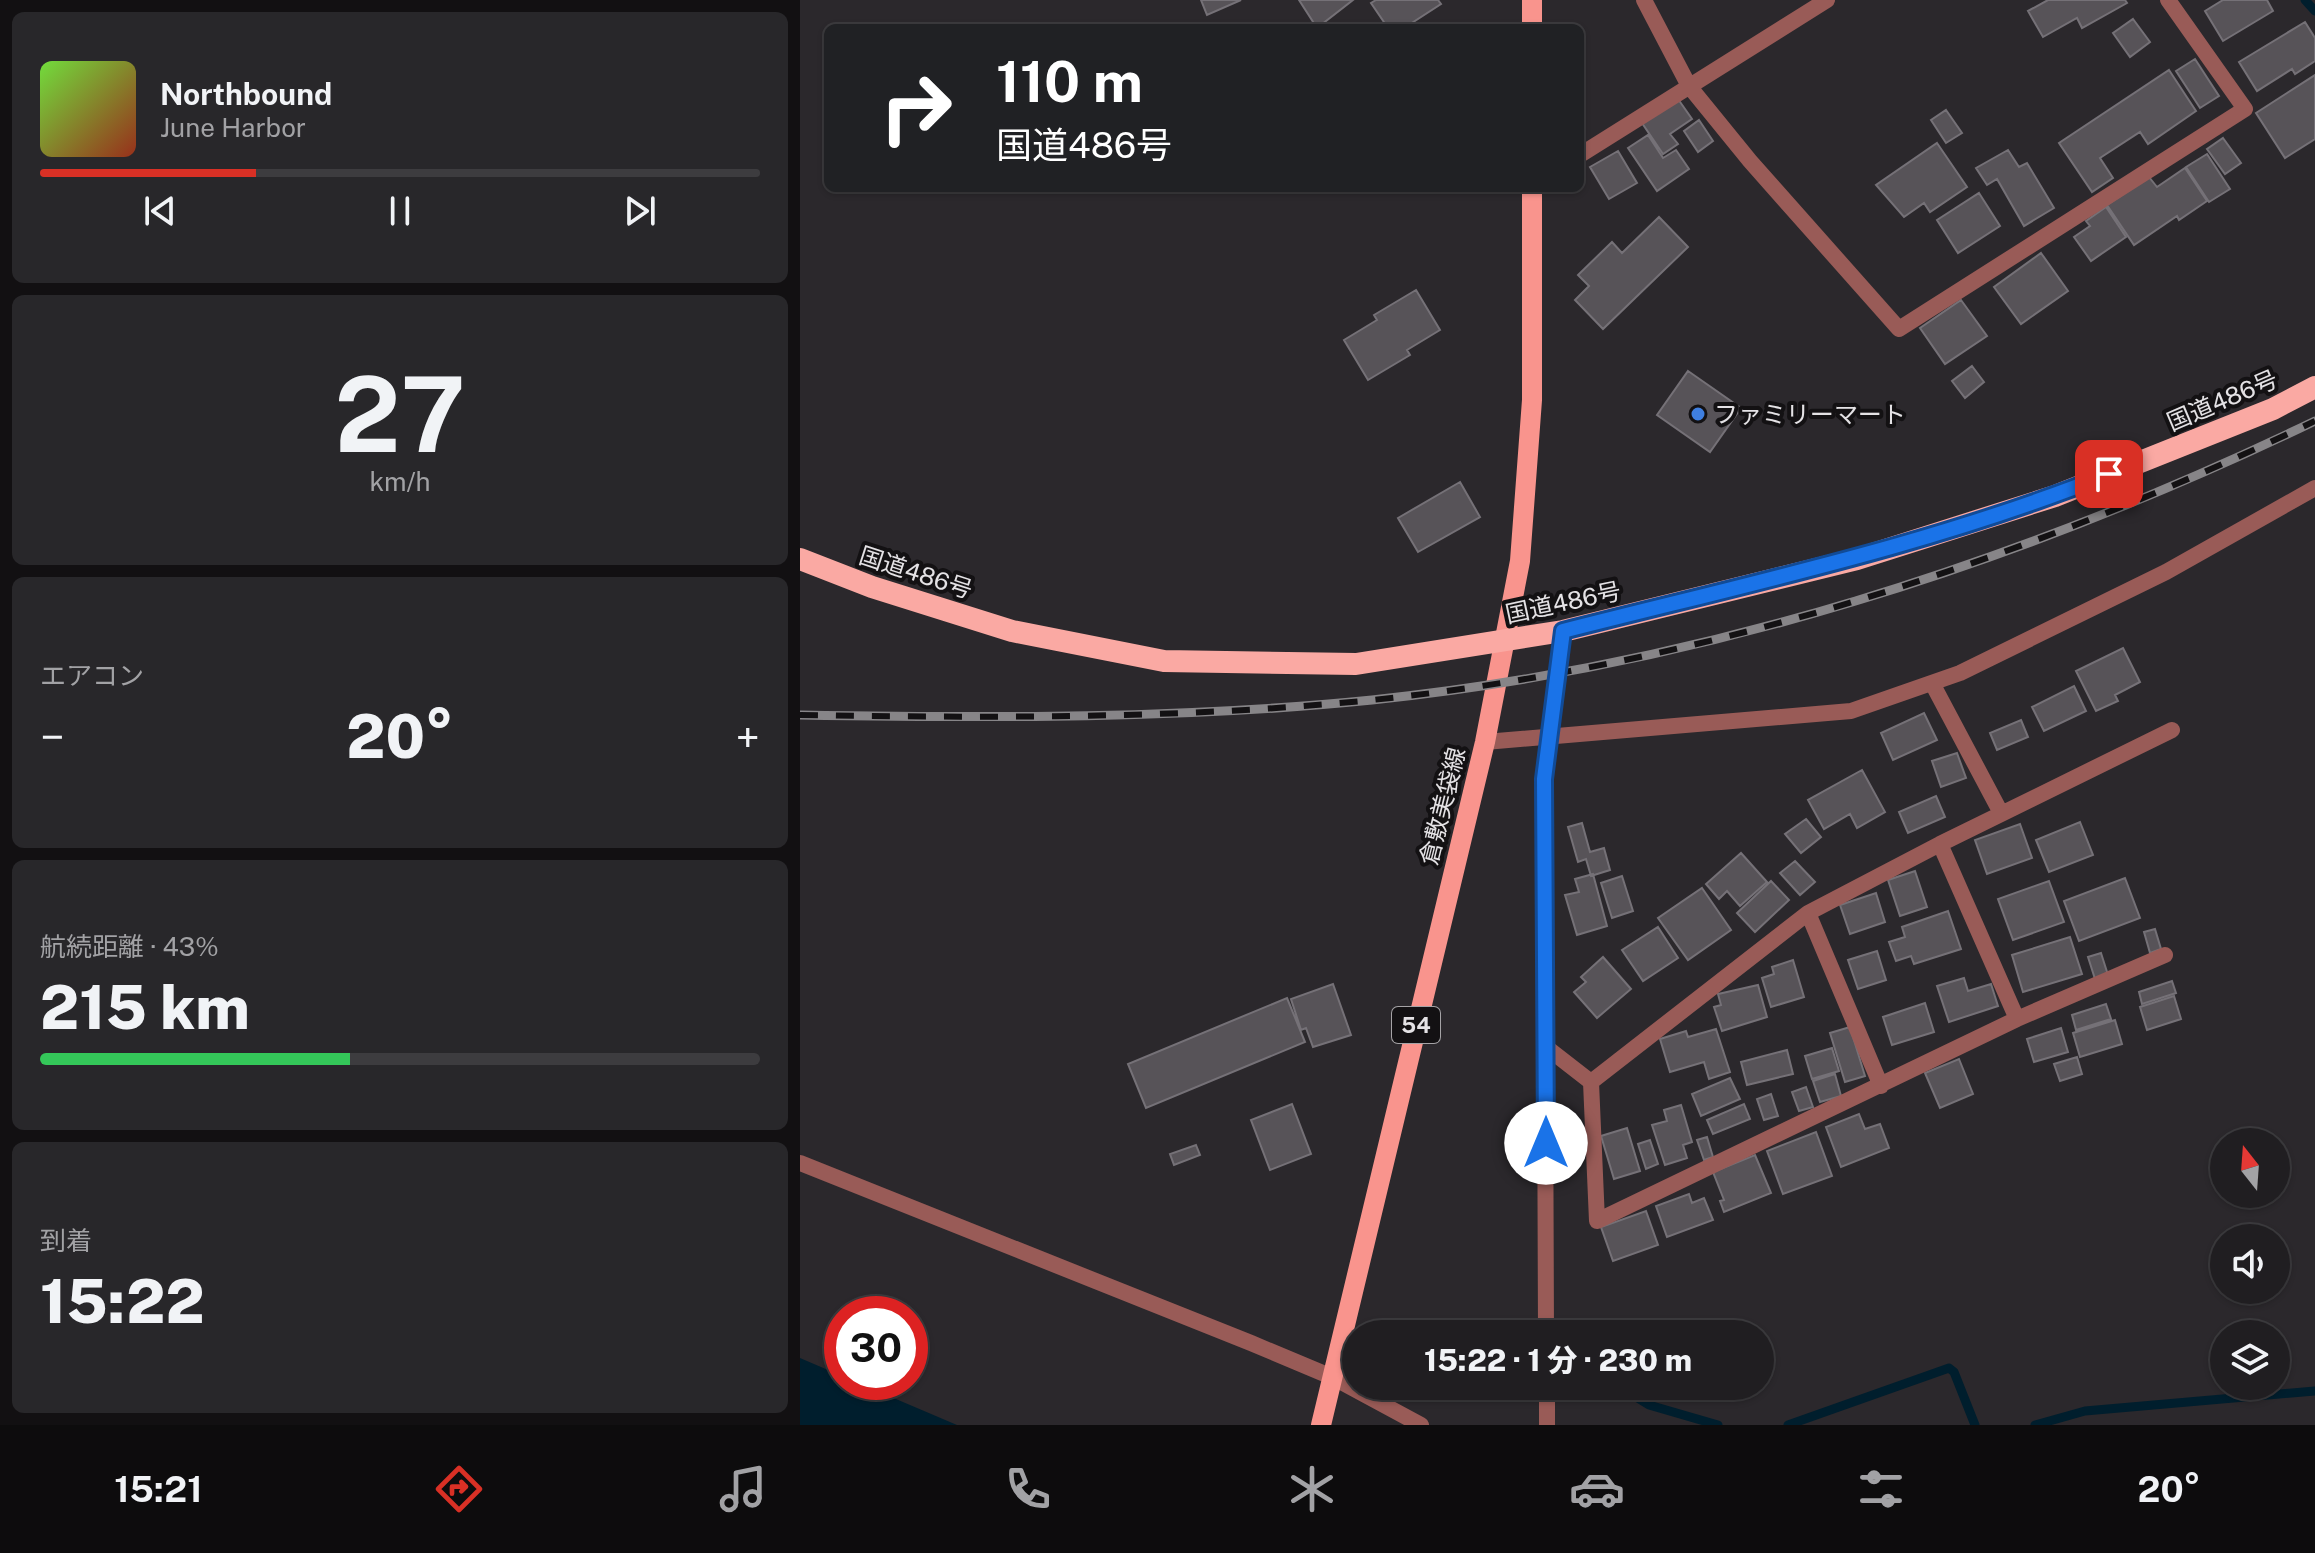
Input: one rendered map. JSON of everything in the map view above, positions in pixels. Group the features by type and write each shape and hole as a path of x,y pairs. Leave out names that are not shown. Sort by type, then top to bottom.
{"highway":[{"name":"国道486号","path":"800,559 872,587 1012,631 1164,661 1356,664 1563,631 1857,559 2041,501 2273,409 2315,387"}],"main road":[{"path":"1532,0 1532,24"},
{"name":"倉敷美袋線","path":"1323,1416 1485,742 1520,561 1532,400 1532,192"}],"street":[{"path":"1644,0 1689,86 1750,161 1899,329 2245,109 2168,0"},
{"path":"1584,152 1827,0"},
{"path":"1485,742 1851,711 1960,673 2166,572 2315,488"},
{"path":"1546,1320 1544,779 1563,631"},
{"path":"1932,683 2001,813"},
{"path":"1591,1082 1808,913 2001,813 2172,730"},
{"path":"1940,844 2017,1019"},
{"path":"1808,913 1881,1086"},
{"path":"1546,1047 1591,1082 1597,1221 2017,1019 2165,955"},
{"path":"800,1163 1008,1244 1332,1377 1421,1425"},
{"path":"1547,1400 1547,1425"}],"water":[{"path":"800,1358 824,1368 824,1400 898,1400 957,1425 800,1425"}],"building":[{"path":"1201,0 1241,0 1207,15"},
{"path":"1299,0 1353,0 1322,24 1314,24"},
{"path":"1376,0 1438,0 1441,4 1410,24 1385,24 1371,3"},
{"path":"2048,0 2125,0 2127,3 2082,28 2077,18 2043,37 2028,11"},
{"path":"2223,0 2267,0 2273,11 2223,41 2205,11"},
{"path":"2133,19 2150,42 2130,57 2113,33"},
{"path":"2305,22 2315,38 2315,61 2295,74 2292,69 2257,91 2239,62"},
{"path":"2195,59 2219,96 2200,108 2176,71"},
{"path":"2169,70 2196,111 2148,144 2140,132 2100,158 2113,178 2092,192 2059,143"},
{"path":"2315,75 2315,139 2285,158 2256,113"},
{"path":"1678,99 1692,119 1670,134 1678,144 1663,154 1642,123"},
{"path":"1946,110 1962,133 1946,143 1931,120"},
{"path":"1699,120 1713,141 1698,152 1684,131"},
{"path":"1648,135 1663,158 1676,150 1689,169 1657,191 1628,148"},
{"path":"2223,138 2241,163 2225,174 2207,149"},
{"path":"1937,143 1967,187 1930,212 1924,203 1904,217 1876,185"},
{"path":"2008,150 2019,167 2027,163 2054,208 2024,226 1997,179 1987,185 1976,168"},
{"path":"1618,151 1637,183 1609,199 1590,167"},
{"path":"2207,154 2230,189 2209,202 2186,167"},
{"path":"2185,168 2207,201 2179,220 2177,216 2134,245 2107,205 2149,177 2157,187"},
{"path":"1979,193 2000,226 1958,253 1937,220"},
{"path":"2106,207 2126,237 2091,261 2074,237 2090,226 2086,221"},
{"path":"1659,217 1688,247 1603,329 1575,300 1589,286 1578,275 1612,242 1622,253"},
{"path":"2041,253 2068,291 2021,324 1994,287"},
{"path":"1416,290 1440,330 1407,350 1410,355 1368,380 1344,340 1377,320 1374,315"},
{"path":"1961,300 1987,336 1945,364 1920,328"},
{"path":"1972,366 1984,382 1965,398 1952,381"},
{"path":"1688,371 1741,408 1710,452 1657,415"},
{"path":"1460,482 1480,517 1418,552 1398,518"},
{"path":"2123,648 2140,682 2115,695 2118,701 2096,711 2076,671"},
{"path":"2074,686 2086,711 2044,731 2032,707"},
{"path":"1924,713 1937,740 1893,760 1881,733"},
{"path":"2021,720 2028,737 1997,750 1990,733"},
{"path":"1957,753 1966,778 1941,787 1932,761"},
{"path":"1862,770 1885,812 1857,828 1850,814 1824,829 1808,800"},
{"path":"1936,796 1945,817 1908,833 1899,812"},
{"path":"1806,819 1821,837 1801,853 1785,834"},
{"path":"2080,822 2093,855 2049,872 2036,840"},
{"path":"1582,823 1590,852 1604,848 1610,870 1591,876 1586,859 1578,862 1568,827"},
{"path":"2020,824 2032,858 1987,874 1975,840"},
{"path":"1741,853 1767,882 1740,906 1727,891 1719,899 1706,884"},
{"path":"1795,861 1815,882 1800,895 1780,873"},
{"path":"1915,871 1927,907 1900,916 1888,880"},
{"path":"1593,874 1607,926 1577,935 1565,895 1579,892 1575,879"},
{"path":"1622,876 1633,911 1612,918 1601,883"},
{"path":"2125,878 2140,918 2079,941 2064,901"},
{"path":"1771,881 1789,900 1755,932 1737,913"},
{"path":"2049,881 2064,922 2013,940 1998,899"},
{"path":"1702,888 1731,930 1688,960 1658,918"},
{"path":"1876,893 1885,922 1850,934 1840,905"},
{"path":"1948,911 1961,949 1914,964 1911,956 1896,961 1889,942 1905,937 1902,927"},
{"path":"1658,927 1678,958 1643,981 1622,950"},
{"path":"2155,929 2161,949 2150,953 2144,932"},
{"path":"2070,937 2082,974 2023,992 2012,955"},
{"path":"1877,951 1886,980 1858,989 1848,960"},
{"path":"2101,953 2108,975 2095,979 2088,957"},
{"path":"1603,957 1631,989 1597,1018 1574,992 1586,982 1581,977"},
{"path":"1793,960 1804,997 1771,1007 1762,978 1774,974 1772,967"},
{"path":"1964,978 1968,991 1991,984 1998,1006 1949,1022 1937,986"},
{"path":"2172,981 2176,993 2142,1004 2139,992"},
{"path":"1333,984 1351,1035 1313,1047 1306,1028 1301,1030 1291,999"},
{"path":"1758,985 1767,1017 1722,1031 1714,1007 1721,1005 1718,994"},
{"path":"2174,996 2181,1019 2147,1030 2140,1007"},
{"path":"1287,998 1305,1042 1146,1108 1128,1064"},
{"path":"1925,1003 1934,1032 1892,1045 1883,1017"},
{"path":"2106,1004 2111,1019 2076,1030 2072,1015"},
{"path":"2115,1020 2122,1044 2080,1057 2073,1033"},
{"path":"1850,1027 1865,1076 1845,1082 1830,1033"},
{"path":"2061,1028 2068,1052 2034,1062 2027,1039"},
{"path":"1716,1029 1730,1072 1709,1079 1704,1062 1670,1072 1660,1039 1686,1031 1688,1037"},
{"path":"1832,1048 1839,1071 1812,1079 1805,1056"},
{"path":"1787,1050 1793,1074 1747,1085 1741,1062"},
{"path":"2077,1057 2082,1074 2060,1081 2054,1064"},
{"path":"1959,1059 1973,1094 1940,1108 1925,1073"},
{"path":"1835,1074 1841,1096 1820,1102 1813,1081"},
{"path":"1730,1078 1740,1099 1701,1116 1692,1094"},
{"path":"1806,1087 1813,1107 1799,1111 1792,1092"},
{"path":"1771,1094 1778,1116 1764,1120 1757,1099"},
{"path":"1292,1104 1311,1154 1270,1170 1251,1120"},
{"path":"1744,1104 1750,1119 1713,1134 1707,1120"},
{"path":"1681,1105 1692,1142 1683,1145 1687,1158 1665,1165 1652,1125 1667,1121 1664,1110"},
{"path":"1859,1114 1865,1129 1880,1124 1889,1148 1841,1167 1826,1127"},
{"path":"1627,1128 1640,1171 1614,1179 1601,1136"},
{"path":"1816,1132 1832,1176 1783,1194 1767,1151"},
{"path":"1707,1137 1713,1157 1704,1160 1697,1140"},
{"path":"1650,1140 1658,1164 1646,1169 1638,1144"},
{"path":"1196,1145 1200,1155 1174,1165 1170,1154"},
{"path":"1755,1155 1771,1193 1724,1212 1720,1201 1724,1200 1713,1172"},
{"path":"1689,1194 1692,1203 1704,1198 1713,1220 1667,1237 1656,1206"},
{"path":"1646,1211 1658,1245 1613,1261 1601,1227"}],"waterway":[{"path":"2305,0 2315,11"},
{"path":"1788,1425 1949,1368 1954,1372 1975,1425"},
{"path":"2035,1425 2085,1411 2315,1391"},
{"path":"1641,1400 1718,1425"}],"railway":[{"path":"800,715 1086,716 1230,711 1372,700 1494,684 1616,662 1736,634 1856,601 1973,563 2089,520 2315,421"}],"place":[{"name":"ファミリーマート","path":"1698,414"}],"route":[{"path":"1546,1143 1544,779 1563,631 1857,559 2055,496 2109,474"}]}
